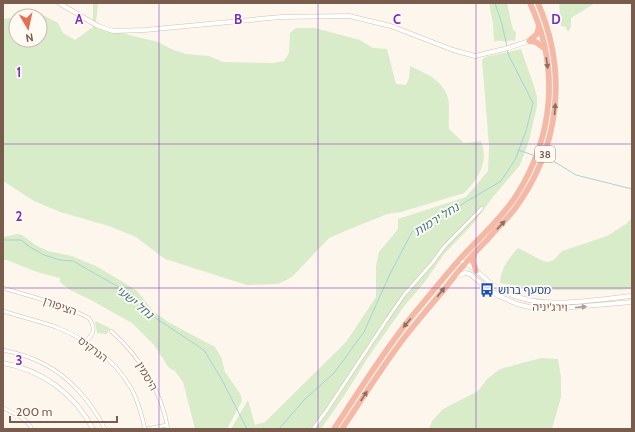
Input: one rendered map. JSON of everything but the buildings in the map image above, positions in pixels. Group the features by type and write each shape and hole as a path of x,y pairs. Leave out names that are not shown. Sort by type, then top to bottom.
{"highway":[{"name":"38","path":"334,429 396,336 459,261 507,208 533,166 543,137 548,106 549,76 539,25 530,3"},
{"name":"38","path":"342,429 403,339 466,262 513,211 522,199 539,168 550,138 556,107 556,76 549,33 538,3"},
{"path":"539,25 537,34 530,41 539,44 545,50"},
{"path":"474,253 473,262 476,271"}],"street":[{"path":"59,3 98,26 113,32 281,17 349,16 391,26 453,50 475,56 530,41"},
{"path":"313,429 404,295 444,247 482,208"},
{"path":"459,261 466,262"},
{"name":"וירג'יניה","path":"466,262 499,289 522,299 545,303 632,296"},
{"name":"וירג'יניה","path":"454,277 465,273 470,274 499,296 517,304 529,307 561,308 632,302"},
{"name":"הציפורן","path":"3,288 64,306 90,318 93,332 85,342"},
{"name":"הנרקיס","path":"3,312 55,327 70,333 109,360 126,380 136,399 146,429"},
{"name":"היסמין","path":"111,332 132,352 148,375 160,399 168,427"},
{"path":"3,350 43,363 59,373 68,380 84,398 96,413 105,429"},
{"path":"3,364 33,372 51,382 74,401 84,412 93,429"},
{"path":"3,408 16,414 27,422 32,429"},
{"path":"146,429 168,427"}],"green space":[{"path":"93,3 98,3 96,23 133,36 158,42 171,49 186,54 209,56 223,62 272,63 284,61 289,53 290,33 296,28 315,28 360,40 373,48 387,49 396,84 406,85 409,78 410,66 422,71 442,86 446,92 449,102 449,129 464,143 481,141 484,156 481,169 474,182 464,193 401,212 387,214 329,238 292,277 278,284 247,285 165,259 136,237 109,226 60,212 34,201 3,181 3,19 8,18 8,48 48,48 48,18 58,23 63,33 75,40 93,27"},
{"path":"489,3 507,3 513,30 516,32 515,41 494,42 493,23"},
{"path":"559,3 595,3 571,18 571,26 569,31 567,31 566,27 561,26"},
{"path":"521,49 534,86 537,97 537,106 529,141 520,165 473,224 444,254 424,283 405,305 369,356 321,429 231,429 248,400 255,425 265,422 346,342 376,297 376,266 379,252 398,229 398,219 466,197 488,171 489,145 482,60 485,57"},
{"path":"632,218 632,289 543,290 500,283 504,268 518,248 543,261 548,262 554,260 562,251 607,236 626,224"},
{"path":"17,234 22,235 37,246 48,251 72,256 98,267 136,290 153,311 168,322 215,347 221,357 225,372 241,395 242,401 227,429 195,429 183,382 175,371 169,368 154,345 132,323 70,290 60,282 60,278 37,272 7,260 3,260 3,237"},
{"path":"95,321 110,328 107,334 97,333"},
{"path":"541,358 558,359 561,377 561,397 552,429 429,429 432,421 443,409 478,391 487,379 500,369"}],"waterway":[{"name":"נחל ירמות","path":"495,3 502,24 507,47"},
{"name":"נחל ירמות","path":"279,429 304,400 334,373 364,332 389,276 412,232 434,217 459,206 501,181 515,160 526,131 533,103 507,50"},
{"path":"518,150 533,155"},
{"path":"547,160 555,162 576,175 632,189"},
{"name":"נחל ישעי","path":"3,240 21,240 44,255 60,260 73,261 124,290 134,297 142,309 204,350 222,380 247,429"}],"place":[{"name":"מסעף ברוש","path":"487,290"}]}
